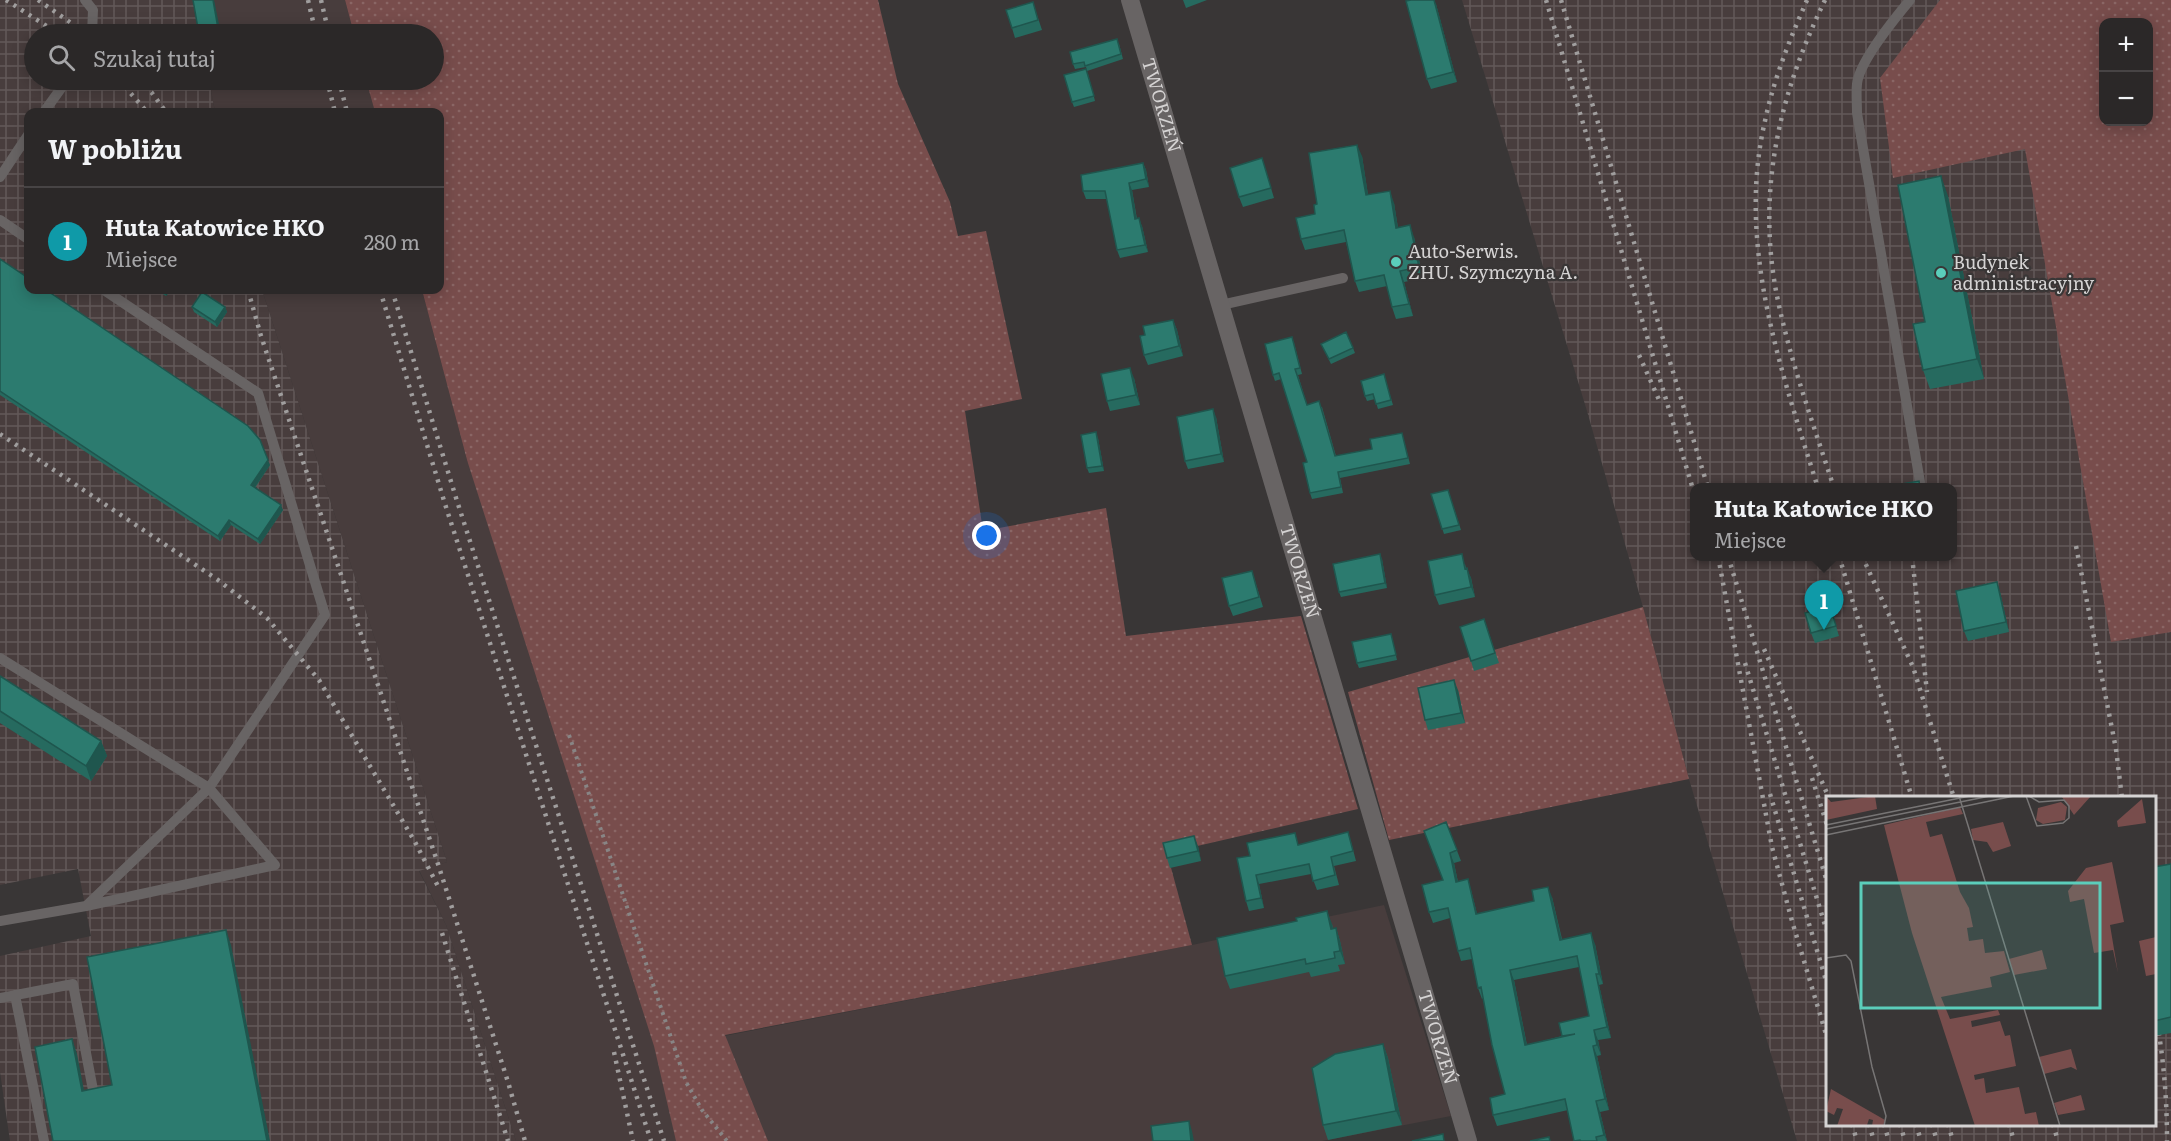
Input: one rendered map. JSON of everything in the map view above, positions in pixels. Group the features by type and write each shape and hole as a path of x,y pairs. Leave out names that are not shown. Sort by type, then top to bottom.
{"street":[{"name":"TWORZEŃ","path":"1130,0 1468,1141"}],"lane":[{"path":"85,0 93,10 92,24"},
{"path":"1910,0 1888,27 1865,63 1857,82 1857,113 1920,482"},
{"path":"47,108 60,90"},
{"path":"0,177 24,141"},
{"path":"0,220 24,236"},
{"path":"1221,305 1343,278"},
{"path":"86,906 209,788 325,615 258,393 110,294"},
{"path":"0,658 209,788 275,866 86,906 0,921"},
{"path":"0,998 73,984 93,1090"},
{"path":"15,995 44,1141"}],"path":[{"path":"569,735 686,1082 702,1110 727,1141"}],"shaded area":[{"path":"0,0 194,0 199,24 24,24 24,90 211,90 214,108 24,108 24,294 263,294 447,862 419,871 446,925 516,1141 10,1141 0,1072 0,956 91,936 78,869 0,885"},
{"path":"212,0 345,0 351,24 210,24"},
{"path":"345,0 878,0 898,84 950,202 958,236 986,231 1022,399 965,411 983,531 1106,508 1126,636 1301,616 1358,809 1167,853 1192,945 725,1035 768,1141 676,1141 654,1046 467,460 423,294 444,294 444,108 374,108 369,90 444,90 444,24 351,24"},
{"path":"1462,0 2171,0 2171,1141 1797,1141 1689,779 1587,411"},
{"path":"1940,0 2171,0 2171,632 2111,642 2025,149 1893,178 1880,78"},
{"path":"211,90 369,90 374,108 214,108"},
{"path":"263,294 423,294 467,460 724,1036 1192,945 1384,905 1451,1116 1322,1141 516,1141 446,925 419,870 447,862"},
{"path":"1643,607 1689,779 1389,840 1348,692"}],"building":[{"path":"193,0 213,0 217,24 197,24"},
{"path":"1434,0 1453,72 1427,79 1406,1"},
{"path":"1033,2 1038,20 1012,28 1006,10"},
{"path":"1117,39 1121,54 1085,66 1084,62 1073,64 1070,52"},
{"path":"1086,69 1094,96 1072,102 1064,75"},
{"path":"1357,145 1366,195 1390,191 1396,228 1410,225 1419,267 1400,271 1409,304 1392,307 1384,275 1355,281 1344,230 1301,239 1296,218 1315,214 1314,205 1317,204 1309,153"},
{"path":"1262,158 1271,188 1239,197 1230,168"},
{"path":"1143,163 1146,179 1129,183 1135,219 1139,218 1145,245 1117,250 1105,191 1083,191 1081,175"},
{"name":"Budynek administracyjny","path":"1941,176 1977,359 1923,370 1913,324 1925,322 1898,185"},
{"path":"0,259 24,275 24,294 52,294 248,426 260,440 268,460 251,485 281,505 258,539 229,520 218,536 0,391"},
{"path":"201,294 205,294 225,307 215,322 192,307"},
{"path":"1173,320 1179,346 1144,355 1140,336 1145,335 1143,326"},
{"path":"1346,332 1353,348 1329,359 1321,344"},
{"path":"1292,337 1300,368 1295,369 1307,405 1319,401 1335,456 1372,449 1370,439 1402,433 1408,458 1338,472 1341,487 1310,493 1303,463 1307,462 1279,373 1273,375 1265,344"},
{"path":"1130,368 1136,395 1107,401 1101,374"},
{"path":"1384,374 1391,400 1376,404 1373,394 1365,396 1361,381"},
{"path":"1213,409 1221,454 1185,461 1177,417"},
{"path":"1096,432 1102,466 1087,468 1081,435"},
{"path":"1448,490 1459,525 1442,529 1431,494"},
{"path":"1380,554 1385,583 1339,592 1333,564"},
{"path":"1462,554 1471,587 1435,595 1428,561"},
{"path":"1252,571 1259,597 1229,606 1222,578"},
{"path":"1997,582 2006,622 1964,631 1956,591"},
{"path":"1830,606 1836,626 1811,633 1805,613"},
{"path":"1484,619 1495,653 1471,661 1460,627"},
{"path":"1391,634 1396,655 1357,663 1352,642"},
{"path":"0,676 101,741 86,766 0,711"},
{"path":"1454,680 1461,713 1425,720 1418,688"},
{"path":"1446,822 1457,850 1450,853 1456,882 1468,879 1476,914 1534,901 1532,890 1548,887 1560,940 1591,933 1599,974 1596,974 1607,1027 1594,1030 1597,1045 1593,1046 1605,1099 1596,1101 1604,1135 1596,1137 1597,1141 1574,1141 1565,1099 1493,1115 1490,1098 1505,1094 1492,1045 1481,987 1478,988 1470,948 1458,951 1448,908 1429,912 1422,885 1443,880 1424,831","holes":["1577,956 1589,1016 1559,1023 1562,1036 1575,1034 1525,1045 1510,970"]},
{"path":"1348,832 1353,851 1331,857 1335,875 1313,881 1309,864 1256,875 1261,898 1246,901 1237,858 1250,856 1247,843 1295,833 1298,845"},
{"path":"1194,836 1198,851 1167,858 1163,843"},
{"path":"2171,864 2171,1017 2156,1021 2156,867"},
{"path":"1327,911 1331,929 1336,928 1340,951 1334,952 1335,958 1306,964 1305,959 1225,976 1217,938 1297,921 1296,918"},
{"path":"226,930 267,1141 53,1141 35,1047 72,1039 82,1091 112,1085 87,957"},
{"path":"1383,1044 1396,1111 1323,1125 1312,1068 1335,1054"},
{"path":"1189,1121 1191,1141 1153,1141 1151,1126"},
{"path":"1443,1134 1444,1141 1412,1141"},
{"path":"1549,1137 1550,1141 1530,1141"}],"railway":[{"path":"6,0 43,24"},
{"path":"38,0 73,24"},
{"path":"308,0 314,24"},
{"path":"321,0 327,24"},
{"path":"1546,0 1691,483"},
{"path":"1561,0 1706,483"},
{"path":"1807,0 1783,59 1765,121 1757,168 1756,214 1759,260 1777,353 1816,483"},
{"path":"1825,0 1809,35 1785,106 1771,178 1769,215 1771,253 1781,316 1832,483"},
{"path":"128,90 144,108"},
{"path":"149,90 163,108"},
{"path":"330,90 334,108"},
{"path":"342,90 346,108"},
{"path":"249,294 261,336 438,864 525,1141"},
{"path":"381,294 445,504 651,1141"},
{"path":"393,294 457,501 664,1141"},
{"path":"1639,355 1660,402"},
{"path":"0,434 218,580 267,618 319,680 415,842 440,890"},
{"path":"2076,546 2116,749 2122,796"},
{"path":"1719,561 1772,847 1826,1034"},
{"path":"1730,561 1826,878"},
{"path":"1841,561 1911,796"},
{"path":"1864,561 1913,667 1953,796"},
{"path":"1913,561 1927,692"},
{"path":"1764,649 1828,796"},
{"path":"1745,663 1826,928"},
{"path":"1812,778 1826,822"},
{"path":"1770,794 1826,980"},
{"path":"442,933 508,1141"},
{"path":"2156,1017 2164,1073 2167,1141"},
{"path":"614,1052 633,1141"},
{"path":"1853,1126 1857,1141"},
{"path":"1870,1126 1874,1141"},
{"path":"1885,1126 1889,1141"},
{"path":"1901,1126 1905,1141"},
{"path":"1917,1126 1921,1141"},
{"path":"1933,1126 1937,1141"},
{"path":"1949,1126 1953,1141"},
{"path":"2010,1126 2014,1141"},
{"path":"2054,1126 2058,1141"}],"place":[{"name":"Auto-Serwis. ZHU. Szymczyna A.","path":"1396,262"},
{"name":"Budynek administracyjny","path":"1941,273"},
{"name":"Huta Katowice HKO","path":"1824,630"}]}
